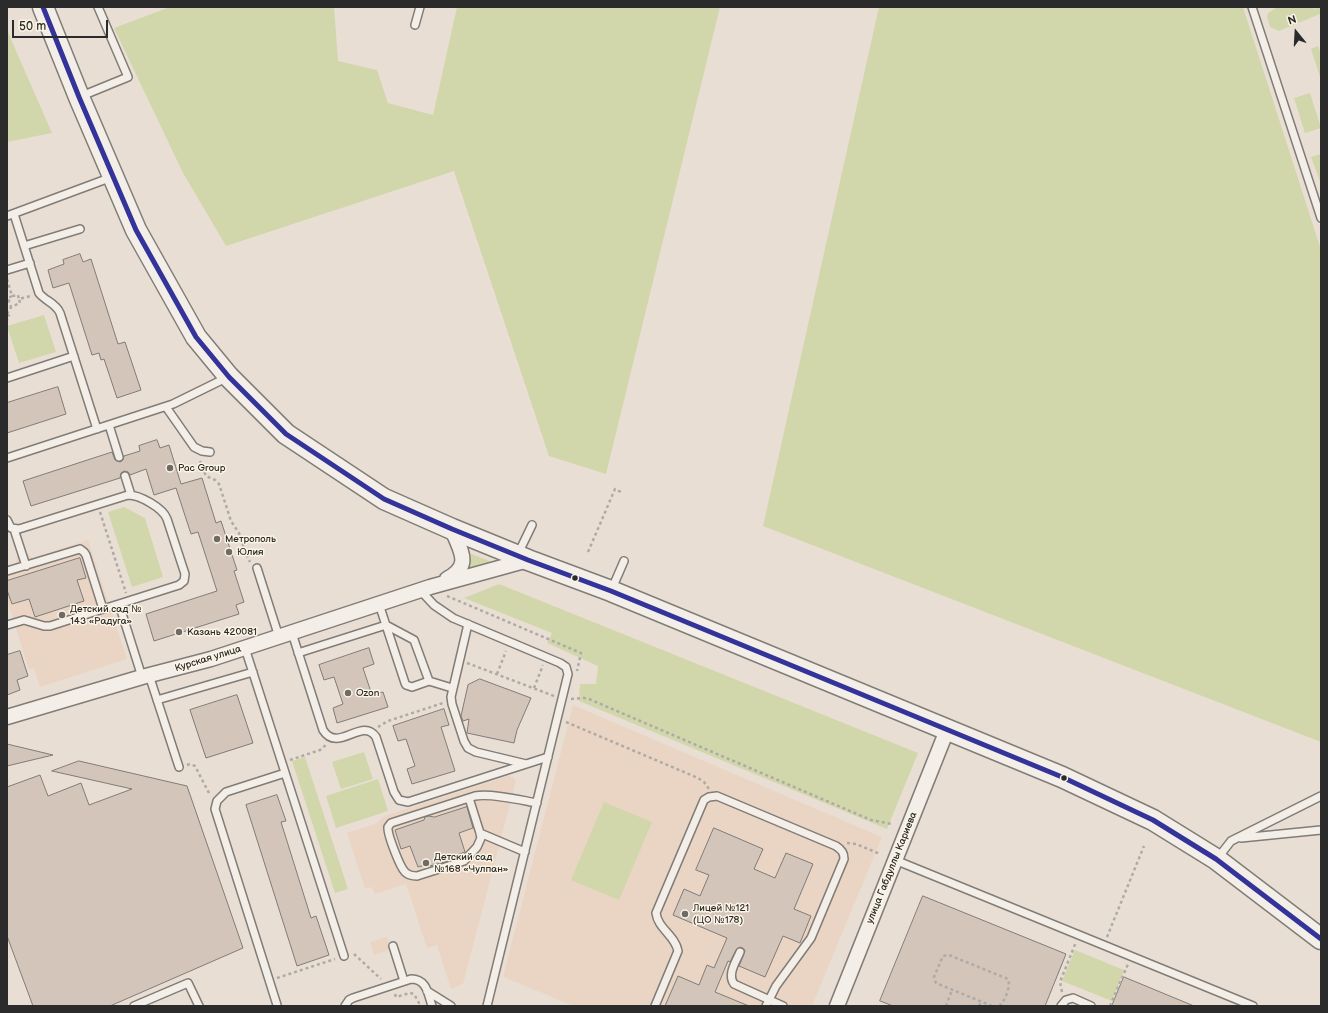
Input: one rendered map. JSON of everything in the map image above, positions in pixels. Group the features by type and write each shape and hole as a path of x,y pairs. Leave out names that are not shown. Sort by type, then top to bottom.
{"main road":[{"path":"43,7 79,97 136,230 196,338 228,377 286,434 384,499 452,529 611,591 1062,778 1153,820 1216,859 1321,939"}],"street":[{"name":"Курская улица","path":"425,589 453,576 462,566 463,560 452,529"},
{"name":"Курская улица","path":"7,717 146,676 205,661 523,557"},
{"name":"улица Габдуллы Кариева","path":"837,1006 947,730"}],"lane":[{"path":"79,97 128,77 98,7"},
{"path":"415,25 420,7"},
{"path":"1252,7 1321,218"},
{"path":"97,429 59,310 54,304 43,298 39,293 24,246 10,215 113,176"},
{"path":"24,246 80,229"},
{"path":"7,270 30,263"},
{"path":"7,378 74,356"},
{"path":"7,458 166,407 228,377"},
{"path":"166,407 191,444 196,449 210,452"},
{"path":"109,425 119,457"},
{"path":"125,476 131,495"},
{"path":"7,625 24,620 41,626 50,626 179,585 185,577 167,519 163,512 158,507 131,495 97,504 19,529 14,529"},
{"path":"7,520 10,526 14,529 26,566"},
{"path":"523,557 532,525"},
{"path":"7,572 77,549 82,550 86,555 103,609"},
{"path":"611,591 624,561"},
{"path":"257,568 285,635 298,653 323,730 326,734 333,738 338,738 364,730 371,732 376,737 396,798 403,802 408,802 548,757"},
{"path":"425,589 434,605 453,618 564,665 568,671 568,678 563,699 487,1006"},
{"path":"119,604 146,676 157,700 179,768"},
{"path":"379,604 406,685 412,687 429,681 452,688"},
{"path":"468,624 452,688 451,700 464,741 468,748 476,752 527,764"},
{"path":"298,653 386,625 414,640 429,681"},
{"path":"245,648 344,956"},
{"path":"157,700 253,672"},
{"path":"277,1005 216,814 216,805 220,796 226,792 285,773"},
{"path":"469,798 480,833 477,847 464,861 417,876 412,876 404,871 393,847 388,831 388,827 391,823 469,798 479,795 537,803"},
{"path":"655,1006 678,951 675,941 658,922 656,913 704,800 712,796 717,796 836,846 843,852 844,860 811,938 780,981 767,1003"},
{"path":"1216,859 1231,841 1321,796"},
{"path":"1236,839 1321,830"},
{"path":"480,833 525,852"},
{"path":"895,860 1253,1006"},
{"path":"393,946 404,981"},
{"path":"740,952 731,974 732,980 737,986 767,1003 783,1006"},
{"path":"345,1006 349,1000 353,998 411,979 419,980 423,983 431,1003"},
{"path":"134,1006 188,983 199,1006"},
{"path":"427,991 451,1006"},
{"path":"1064,1003 1073,998 1092,1006"}],"path":[{"path":"7,279 12,296"},
{"path":"19,299 39,293"},
{"path":"7,320 9,316 7,314 11,307 20,304 18,295 8,298 8,303 11,307"},
{"path":"196,449 204,474 207,478 215,480 219,484 232,523 239,533 249,561 257,568"},
{"path":"588,552 615,489 623,493"},
{"path":"97,504 128,601"},
{"path":"497,674 510,642"},
{"path":"534,688 546,657"},
{"path":"459,660 563,699 589,699 871,820 892,824"},
{"path":"371,732 388,721 451,700"},
{"path":"558,719 698,778 706,784 712,796"},
{"path":"282,762 320,750 333,738"},
{"path":"179,768 190,764 195,766 216,805"},
{"path":"836,846 852,843 880,854"},
{"path":"1104,945 1144,846"},
{"path":"1064,1003 1060,982 1079,935"},
{"path":"340,942 390,986 396,997 410,992 414,994 419,1003 431,1003"},
{"path":"992,1006 936,983 934,979 942,958 945,955 1008,979 1009,985 1002,1004 999,1006"},
{"path":"269,980 344,956"},
{"path":"1110,1006 1131,956"},
{"path":"946,1006 952,990"},
{"path":"979,1006 981,1002"}],"shaded area":[{"name":"Детский сад № 143 «Радуга»","path":"88,540 127,659 40,687 34,668 29,670 7,600 7,567 16,564 17,554 25,551 32,558"},
{"name":"Лицей №121 (ЦО №178)","path":"573,705 882,837 812,1006 574,1006 503,977"},
{"name":"Детский сад №168 «Чулпан»","path":"508,776 513,777 516,781 463,984 451,989 437,945 427,948 406,884 375,894 372,887 365,889 347,833 377,823 384,816"},
{"path":"387,937 391,949 374,955 370,942"}],"green space":[{"path":"170,7 334,7 338,61 377,70 388,103 433,115 457,7 720,7 606,474 549,456 454,171 226,246 183,173 114,28"},
{"path":"879,7 1243,7 1321,250 1321,742 763,526"},
{"path":"1277,7 1313,7 1314,9 1321,7 1320,14 1279,31 1270,27 1267,17 1268,13"},
{"path":"7,30 52,133 7,142"},
{"path":"1318,46 1321,54 1321,80 1311,49"},
{"path":"1310,93 1321,128 1305,133 1294,98"},
{"path":"1321,154 1321,184 1311,157"},
{"path":"44,315 56,352 19,363 7,326"},
{"path":"124,507 145,518 163,577 132,587 108,512"},
{"path":"469,553 497,564 464,575 470,562"},
{"path":"499,584 918,753 887,829 579,701 580,684 596,684 598,666 547,643 552,633 464,598"},
{"path":"364,752 373,779 341,789 332,762"},
{"path":"305,757 348,889 335,893 292,761"},
{"path":"378,779 388,811 336,828 326,796"},
{"path":"604,802 652,822 619,900 571,880"},
{"path":"1075,950 1124,970 1112,1001 1062,981"}],"building":[{"path":"80,254 83,262 91,259 118,344 125,342 141,390 117,398 104,359 101,360 99,353 92,355 69,283 53,288 48,270 64,264 63,260"},
{"path":"58,387 66,414 7,433 7,403"},
{"path":"157,440 160,448 169,445 181,484 202,478 216,523 221,521 237,570 234,571 244,602 236,605 239,614 154,641 146,614 217,591 198,532 191,534 176,488 154,495 146,469 130,475 128,472 124,471 121,473 120,478 31,506 23,481 112,452 115,460 120,462 123,460 124,456 140,451 139,446"},
{"path":"80,558 86,578 77,580 84,601 35,617 29,599 12,604 7,590 7,581"},
{"path":"369,648 374,664 363,668 372,695 383,692 388,707 337,723 333,708 343,704 334,677 324,680 319,665"},
{"path":"20,651 28,676 17,680 20,690 7,695 7,655"},
{"path":"480,679 531,698 517,730 514,743 467,733 469,719 463,721 461,716 468,685"},
{"path":"237,695 253,743 206,758 190,710"},
{"path":"444,709 449,725 441,727 455,771 412,784 407,769 415,766 406,739 398,741 393,726"},
{"path":"7,744 53,755 7,766"},
{"path":"79,761 187,786 243,948 110,1006 33,1006 7,936 7,787 40,775 48,796 81,783 89,805 132,789 52,771"},
{"path":"277,795 286,821 281,822 311,918 316,916 329,955 297,966 246,805"},
{"path":"467,807 473,828 459,833 465,852 454,856 455,859 430,866 429,864 418,867 410,846 401,849 395,830 424,820 425,817 434,817"},
{"path":"714,828 763,849 754,869 775,878 786,853 813,864 794,909 811,916 800,943 783,936 765,977 739,966 745,951 740,947 736,950 730,962 728,961 715,992 749,1006 665,1006 678,976 699,985 707,965 714,968 727,938 673,915 684,889 700,896 709,875 696,870"},
{"path":"923,896 1066,954 1045,1006 893,1006 880,1001"},
{"path":"1124,977 1194,1006 1112,1006"}],"transit line":[{"path":"43,7 79,97 136,230 196,337 229,377 286,434 384,499 452,529 528,560 611,591 1062,777 1153,820 1216,859 1321,939"}],"place":[{"name":"Pac Group","path":"170,468"},
{"name":"Метрополь","path":"217,539"},
{"name":"Юлия","path":"229,552"},
{"name":"Детский сад № 143 «Радуга»","path":"62,615"},
{"name":"Казань 420081","path":"179,632"},
{"name":"Ozon","path":"348,693"},
{"name":"Детский сад №168 «Чулпан»","path":"426,863"},
{"name":"Лицей №121 (ЦО №178)","path":"685,914"}]}
